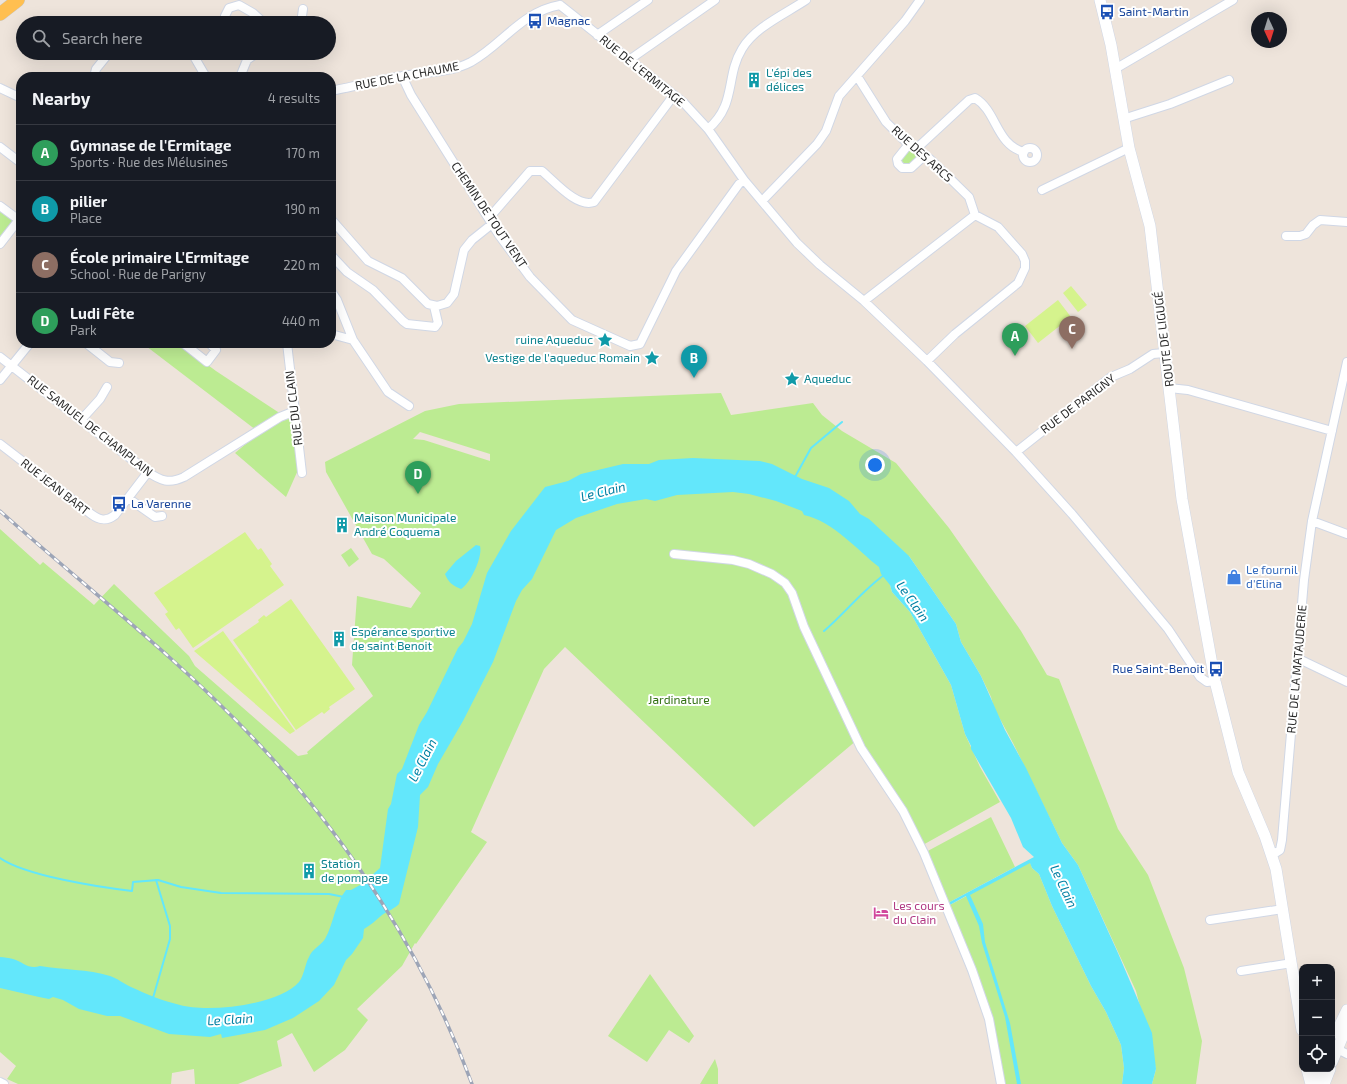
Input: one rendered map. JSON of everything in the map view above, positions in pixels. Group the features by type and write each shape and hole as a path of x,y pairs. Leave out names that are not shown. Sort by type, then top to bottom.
{"main road":[{"path":"0,14 18,0"}],"street":[{"path":"597,35 648,0"},
{"path":"629,60 715,0"},
{"path":"708,130 724,111 737,60 745,44 758,31 806,0"},
{"path":"762,202 817,144 826,131 836,101 905,21 920,0"},
{"name":"ROUTE DE LIGUGÉ","path":"1100,0 1115,69 1129,148 1150,226 1182,500 1215,681 1238,772 1272,855 1276,869 1299,1010"},
{"path":"1115,69 1233,0"},
{"name":"RUE DE L'ERMITAGE","path":"562,2 597,35 674,95 708,130 744,180 797,243 820,265 864,301 927,361 1016,452 1072,514 1168,630 1200,677 1207,682 1215,681"},
{"name":"RUE DE LA CHAUME","path":"336,90 402,76 441,71 466,64 488,50 540,9 562,2"},
{"path":"225,16 229,8 239,5 256,16"},
{"path":"302,16 303,9"},
{"path":"95,72 103,60"},
{"path":"196,60 203,72"},
{"path":"241,72 243,60"},
{"name":"CHEMIN DE TOUT VENT","path":"402,76 403,83 491,221 530,277 572,320 630,346 640,344 676,271 739,184 744,180"},
{"name":"RUE DES ARCS","path":"856,76 886,122 909,144 925,155 969,197 975,215"},
{"path":"1123,119 1170,104 1229,80"},
{"path":"0,88 16,96"},
{"path":"336,225 368,261 402,278 428,304 434,306 444,305 452,298 464,250 491,221 530,171 542,171 577,201 586,204 594,202 674,95"},
{"path":"916,149 969,100 975,98 990,115 1003,138 1013,148 1024,152"},
{"path":"909,144 897,159 898,164 902,168 911,168 925,155"},
{"path":"0,147 16,159"},
{"path":"1042,190 1129,148"},
{"path":"0,206 16,216"},
{"path":"864,301 975,215 998,227 1022,254 1026,261 1025,268 1018,283 955,334 927,361"},
{"path":"1286,236 1300,236 1306,234 1313,225 1320,220 1347,222"},
{"path":"0,244 16,224"},
{"path":"336,260 347,272 373,290 403,321 432,328 435,327 438,323 434,306"},
{"path":"336,299 353,340 388,392 409,406"},
{"path":"336,335 353,340"},
{"path":"0,380 26,348"},
{"path":"92,348 110,362 119,363"},
{"path":"189,348 207,362 216,350 214,348"},
{"name":"RUE DU CLAIN","path":"288,348 302,473"},
{"name":"RUE DE PARIGNY","path":"1016,452 1111,377 1130,369 1151,355 1164,353"},
{"name":"RUE SAMUEL DE CHAMPLAIN","path":"0,357 148,472 161,480 168,482 178,480 280,418 295,411"},
{"name":"RUE DE LA MATAUDERIE","path":"1272,855 1280,850 1282,840 1299,659 1304,580 1312,521 1347,362"},
{"path":"81,420 100,399 107,387"},
{"path":"1169,388 1188,390 1332,431"},
{"name":"RUE JEAN BART","path":"0,444 98,519 112,518 148,472"},
{"path":"128,498 155,517 162,516"},
{"path":"1312,521 1347,534"},
{"path":"674,554 733,560 762,570 785,583 792,593 804,627 861,748 903,810 924,853 972,970 989,1019 1001,1084"},
{"path":"1299,659 1347,682"},
{"path":"1210,920 1283,909"},
{"path":"1241,971 1292,963"},
{"path":"1335,1042 1347,1010"},
{"path":"1335,1044 1347,1026"},
{"path":"1335,1046 1347,1054"},
{"path":"1308,1072 1312,1084"},
{"path":"1312,1084 1320,1072"},
{"path":"1320,1084 1322,1072"},
{"path":"1322,1072 1324,1084"},
{"path":"0,1082 4,1084"}],"green space":[{"path":"907,149 911,149 919,157 912,165 903,165 900,160"},
{"path":"0,209 15,221 0,240"},
{"path":"1071,286 1087,305 1078,312 1063,293"},
{"path":"1058,300 1071,317 1038,343 1025,326"},
{"path":"149,348 185,348 216,371 281,414 256,430"},
{"name":"Jardinature","path":"721,393 731,415 813,403 822,415 842,431 896,463 949,528 1021,631 1047,675 1059,679 1118,829 1148,875 1184,968 1202,1041 1196,1084 1152,1084 1156,1069 1136,991 1078,865 1062,843 1013,743 994,708 991,697 981,676 961,642 956,624 909,556 890,585 892,592 910,612 951,685 965,734 980,767 1000,802 921,846 857,740 754,827 565,647 544,669 471,832 487,842 416,944 415,943 402,966 357,1009 368,1020 345,1050 314,1072 292,1033 277,1041 282,1066 238,1084 195,1084 194,1069 172,1073 171,1084 18,1084 7,1079 16,1066 0,1052 0,529 40,565 43,562 94,605 114,584 189,656 195,666 298,756 308,754 307,752 373,696 352,665 357,596 411,608 421,593 384,559 372,554 326,472 325,462 425,411 459,404","holes":["420,432 490,454 490,461 424,440 413,439"]},
{"path":"290,416 293,417 298,470 286,497 235,453 248,442"},
{"path":"245,532 258,550 261,548 272,564 270,566 284,585 193,648 179,628 176,630 165,614 168,612 154,593"},
{"path":"351,548 359,559 349,567 341,555"},
{"path":"291,599 355,689 329,707 330,709 324,714 322,712 296,730 233,640 259,622 258,620 264,615 266,617"},
{"path":"223,631 295,731 290,734 194,651"},
{"path":"991,817 1015,867 946,904 924,853"},
{"path":"1030,862 1032,868 1039,874 1052,906 1091,986 1106,1012 1121,1045 1124,1068 1122,1084 1001,1084 997,1056 948,906"},
{"path":"650,974 694,1036 689,1043 669,1030 647,1062 608,1036"},
{"path":"715,1059 718,1069 718,1084 700,1084"}],"water":[{"name":"Le Clain","path":"693,458 760,461 772,464 802,479 829,488 849,501 860,514 869,519 909,556 956,624 961,642 981,676 1005,730 1026,768 1062,843 1078,865 1152,1033 1156,1069 1152,1084 1122,1084 1124,1068 1121,1045 1106,1012 1091,986 1052,906 1039,874 1032,868 1030,863 970,895 983,924 985,942 1010,1023 1021,1084 1017,1084 1005,1017 982,943 979,926 966,896 948,906 946,904 1034,857 1023,847 1011,818 971,749 965,734 951,685 910,612 892,592 890,585 881,574 879,567 835,530 804,515 802,511 776,501 749,494 733,492 677,495 655,501 646,499 617,504 576,518 556,530 532,579 522,590 516,601 493,662 463,721 438,764 428,787 420,795 418,827 399,904 364,929 363,938 346,960 334,985 319,1001 293,1018 265,1030 222,1038 221,1034 210,1037 169,1034 120,1016 107,1016 79,1009 63,1000 53,997 49,999 0,988 0,957 17,960 33,967 40,966 102,974 113,977 128,986 155,997 180,1005 192,1007 208,1008 242,1005 276,996 289,990 299,982 302,977 310,954 325,939 336,908 346,890 351,890 362,884 380,868 388,809 391,804 397,774 402,769 419,725 427,712 458,648 463,642 472,624 487,573 511,531 545,487 568,481 581,474 623,464 649,464 659,460"},
{"path":"476,545 480,546 480,557 475,570 465,586 461,589 456,587 451,583 445,574 456,561"}],"waterway":[{"path":"795,477 811,448 842,422"},
{"path":"824,631 868,588 884,575"},
{"path":"0,858 27,870 63,880 132,891 133,882 158,880 181,887 221,893 329,894 344,897"},
{"path":"153,998 170,939 170,926 156,880"}],"railway":[{"path":"0,511 195,680 256,741 290,779 353,859 408,946 432,991 472,1084"}],"place":[{"name":"Saint-Martin","path":"1107,12"},
{"name":"Magnac","path":"535,21"},
{"name":"L'épi des délices","path":"754,80"},
{"name":"ruine Aqueduc","path":"605,340"},
{"name":"École primaire L'Ermitage","path":"1072,349"},
{"name":"Gymnase de l'Ermitage","path":"1015,356"},
{"name":"Vestige de l'aqueduc Romain","path":"652,358"},
{"name":"pilier","path":"694,378"},
{"name":"Aqueduc","path":"792,379"},
{"name":"Ludi Fête","path":"418,494"},
{"name":"La Varenne","path":"119,504"},
{"name":"Maison Municipale André Coquema","path":"342,525"},
{"name":"Le fournil d'Elina","path":"1234,577"},
{"name":"Espérance sportive de saint Benoit","path":"339,639"},
{"name":"Rue Saint-Benoit","path":"1216,669"},
{"name":"Station de pompage","path":"309,871"},
{"name":"Les cours du Clain","path":"881,913"}]}
